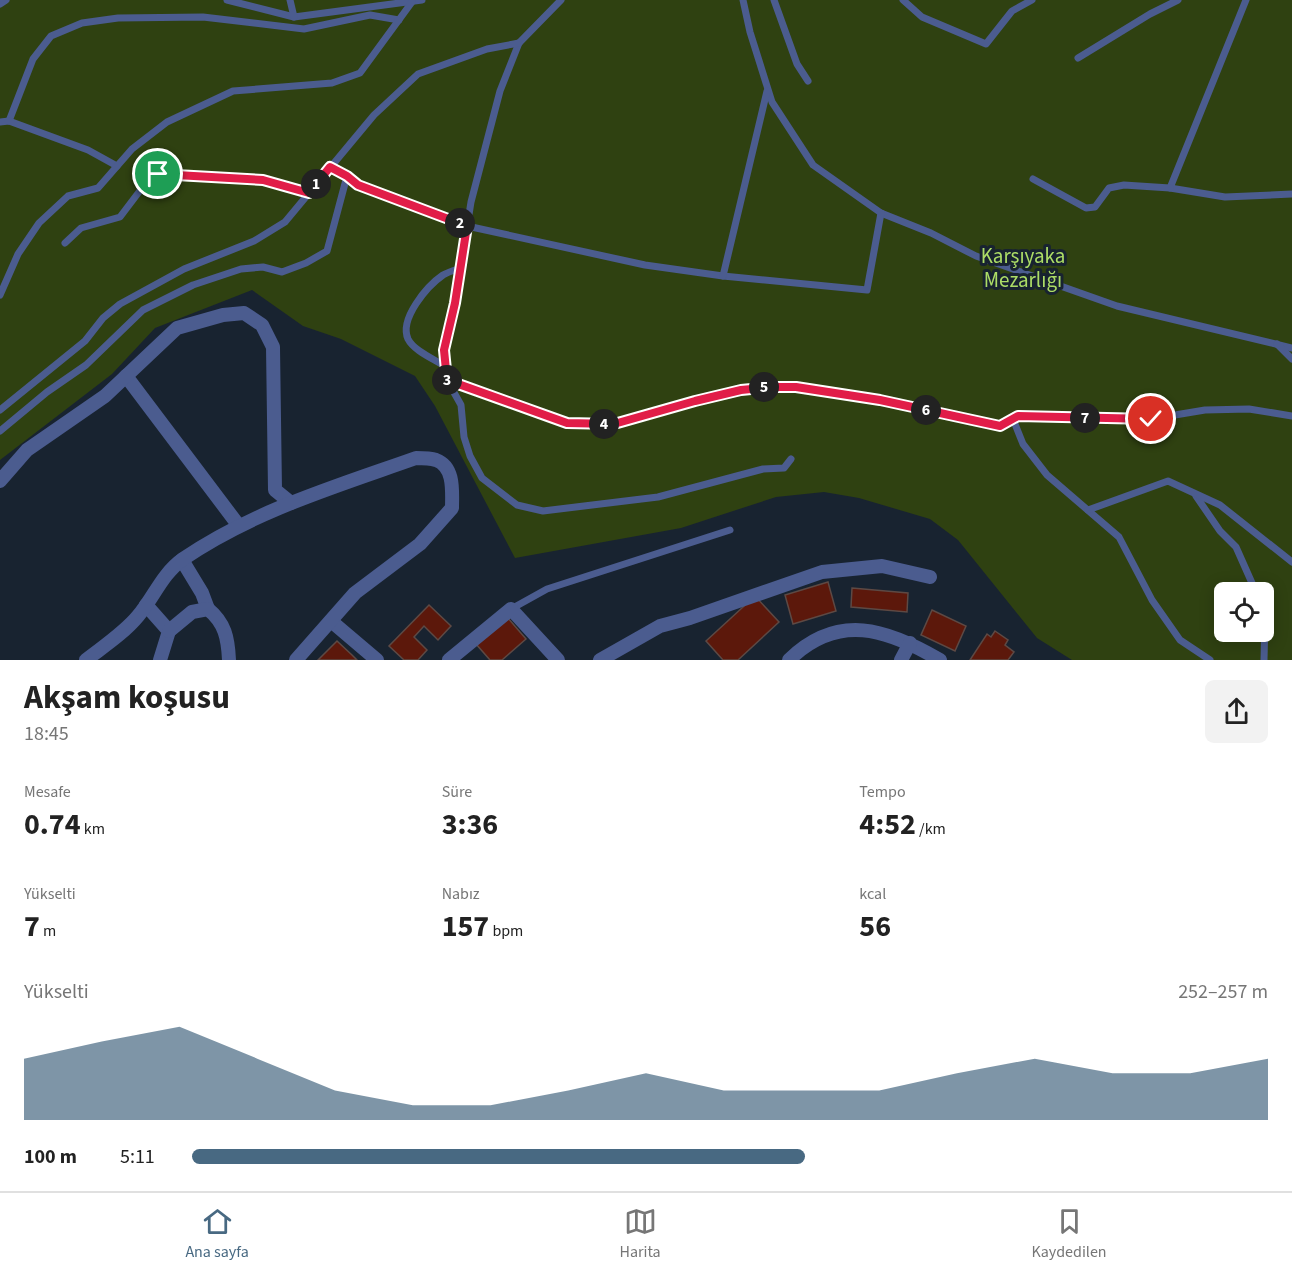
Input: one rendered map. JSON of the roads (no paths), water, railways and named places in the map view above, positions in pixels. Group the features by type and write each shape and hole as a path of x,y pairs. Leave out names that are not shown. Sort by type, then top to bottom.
{"street":[{"path":"0,481 27,450 105,396 177,328 223,315 244,313 262,325 273,347 275,490 291,503"},
{"path":"126,376 239,526"},
{"path":"86,660 137,618 160,582 182,560 239,526 291,503 416,458 438,460 449,471 452,508 420,544 355,593 296,660"},
{"path":"182,560 202,593 208,609 218,617 227,632 229,660"},
{"path":"600,660 660,626 699,615 822,572 882,566 930,577"},
{"path":"146,605 169,631"},
{"path":"160,660 169,631 192,612 208,609"},
{"path":"449,660 511,609 558,660"},
{"path":"331,621 377,660"},
{"path":"789,660 803,647 843,629 864,629 910,642 940,660"},
{"path":"901,660 910,642"}],"lane":[{"path":"0,4 6,0"},
{"path":"227,0 294,17 422,0"},
{"path":"290,0 294,17"},
{"path":"561,0 519,43 500,91 467,226 455,303 444,350 447,380 461,405 464,437 470,456 482,478 517,505 543,511 658,497 764,469 784,468 791,459"},
{"path":"743,0 750,32 772,102 813,165 882,213 931,233 976,256 1117,306 1292,348"},
{"path":"774,0 796,64 808,81"},
{"path":"903,0 922,17 986,44 1012,11 1032,0"},
{"path":"1078,58 1150,14 1178,0"},
{"path":"1170,188 1246,0"},
{"path":"0,295 18,254 39,223 68,196 98,188 132,149 167,122 233,91 332,83 360,73 412,2"},
{"path":"9,121 33,59 51,36 82,22 118,18 203,17 303,29 370,15 399,20"},
{"path":"0,410 85,341 103,318 120,304 184,268 254,241 285,222 374,115 418,74 487,49 519,43"},
{"path":"723,276 767,88"},
{"path":"0,122 9,121 88,150 117,166"},
{"path":"330,167 358,185 467,226 645,265 723,276 867,290 882,213"},
{"path":"65,243 81,228 120,216 142,188 158,174 263,180 309,193"},
{"path":"0,430 47,392 86,365 143,310 193,285 241,269 263,267 282,272 306,263 327,251 347,176"},
{"path":"1034,179 1086,208 1095,207 1102,201 1109,188 1124,185 1170,188 1226,197 1292,194"},
{"path":"446,367 412,346 406,336 408,320 414,306 429,287 444,274 460,268"},
{"path":"1276,343 1292,359"},
{"path":"447,380 567,423 614,424 741,390 771,387 796,387 880,400 1000,426 1018,416 1151,419 1205,410 1249,409 1291,418"},
{"path":"1013,419 1023,444 1047,475 1119,537 1152,600 1180,640 1210,660"},
{"path":"1088,510 1168,481 1220,505 1292,562"},
{"path":"1195,494 1220,531 1236,547 1252,582"},
{"path":"511,609 547,589 730,530"},
{"path":"1264,642 1264,660"}],"park label":[{"name":"Karşıyaka Mezarlığı","path":"1023,268"}]}
